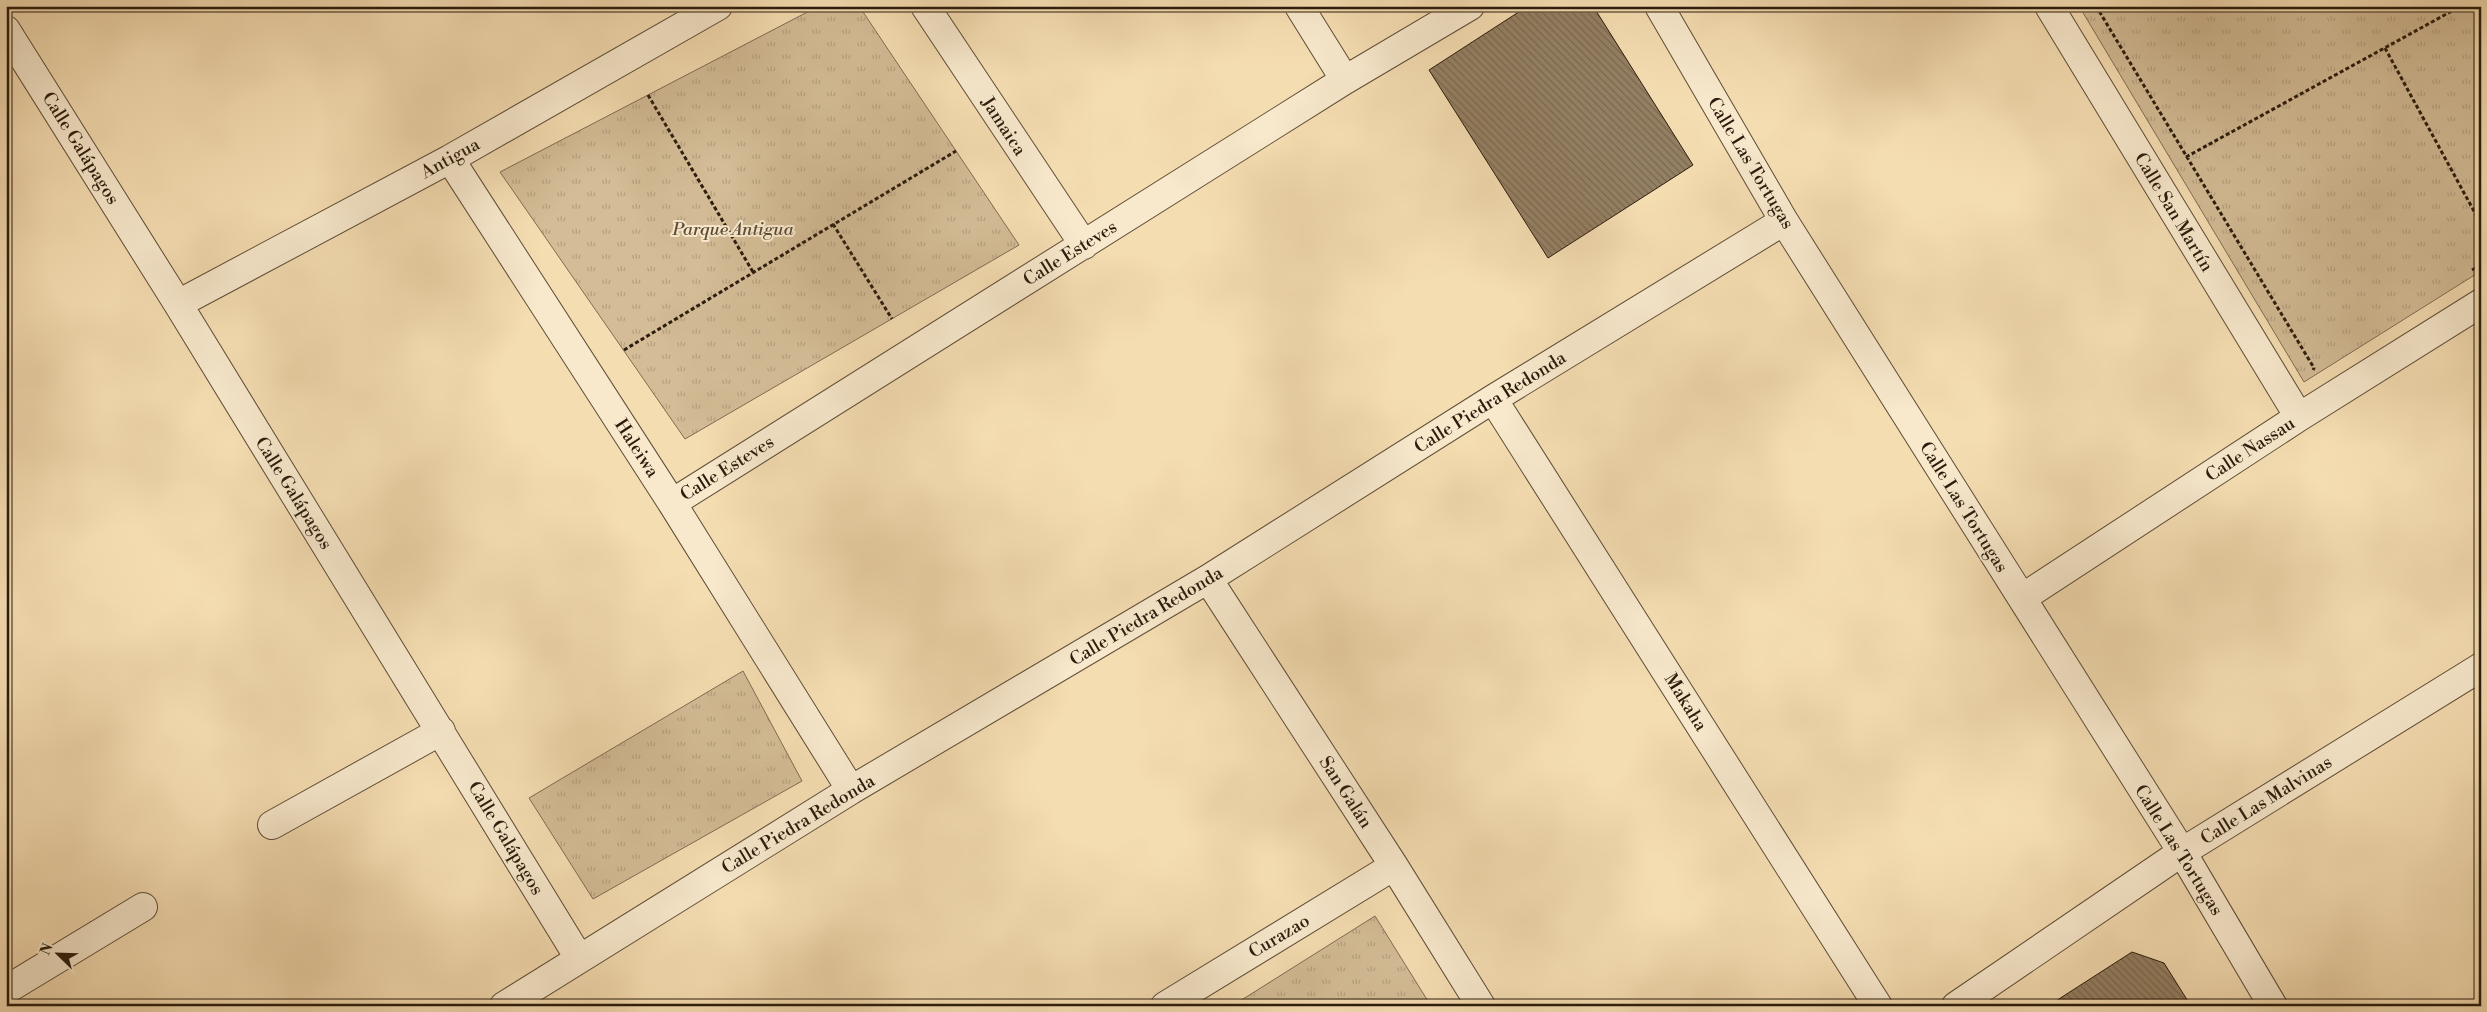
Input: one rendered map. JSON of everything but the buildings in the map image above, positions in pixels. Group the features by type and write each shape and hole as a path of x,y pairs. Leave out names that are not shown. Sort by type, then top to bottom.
{"street":[{"name":"Antigua","path":"178,304 450,159 718,6"},
{"name":"Jamaica","path":"925,6 1084,245"},
{"path":"1299,6 1345,80"},
{"name":"Calle Esteves","path":"672,502 1345,80 1470,6"},
{"name":"Calle Las Tortugas","path":"1659,6 1784,220 2182,852 2273,1006"},
{"name":"Calle San Martín","path":"2050,6 2299,417"},
{"name":"Calle Galápagos","path":"6,30 178,304 579,958"},
{"name":"Haleiwa","path":"450,159 672,502 851,790"},
{"name":"Calle Piedra Redonda","path":"504,1006 851,790 1208,579 1493,399 1784,220"},
{"name":"Calle Nassau","path":"2022,598 2299,417 2481,303"},
{"name":"Makaha","path":"1493,399 1878,1006"},
{"name":"San Galán","path":"1208,579 1394,866 1481,1006"},
{"name":"Calle Las Malvinas","path":"1956,1006 2182,852 2481,667"},
{"path":"272,826 440,731"},
{"name":"Curazao","path":"1165,1006 1394,866"},
{"path":"6,990 142,907"}],"path":[{"path":"2096,6 2314,368 2299,417"},
{"path":"2186,157 2461,6"},
{"path":"2385,48 2481,224"},
{"path":"648,95 753,272"},
{"path":"624,350 956,151"},
{"path":"833,224 892,319"}],"green space":[{"name":"Parque Antigua","path":"819,6 859,6 1019,245 685,439 500,172"},
{"path":"2079,6 2481,6 2481,271 2304,382"},
{"path":"743,671 802,781 593,899 529,798"},
{"path":"1375,916 1431,1006 1232,1006"}]}
